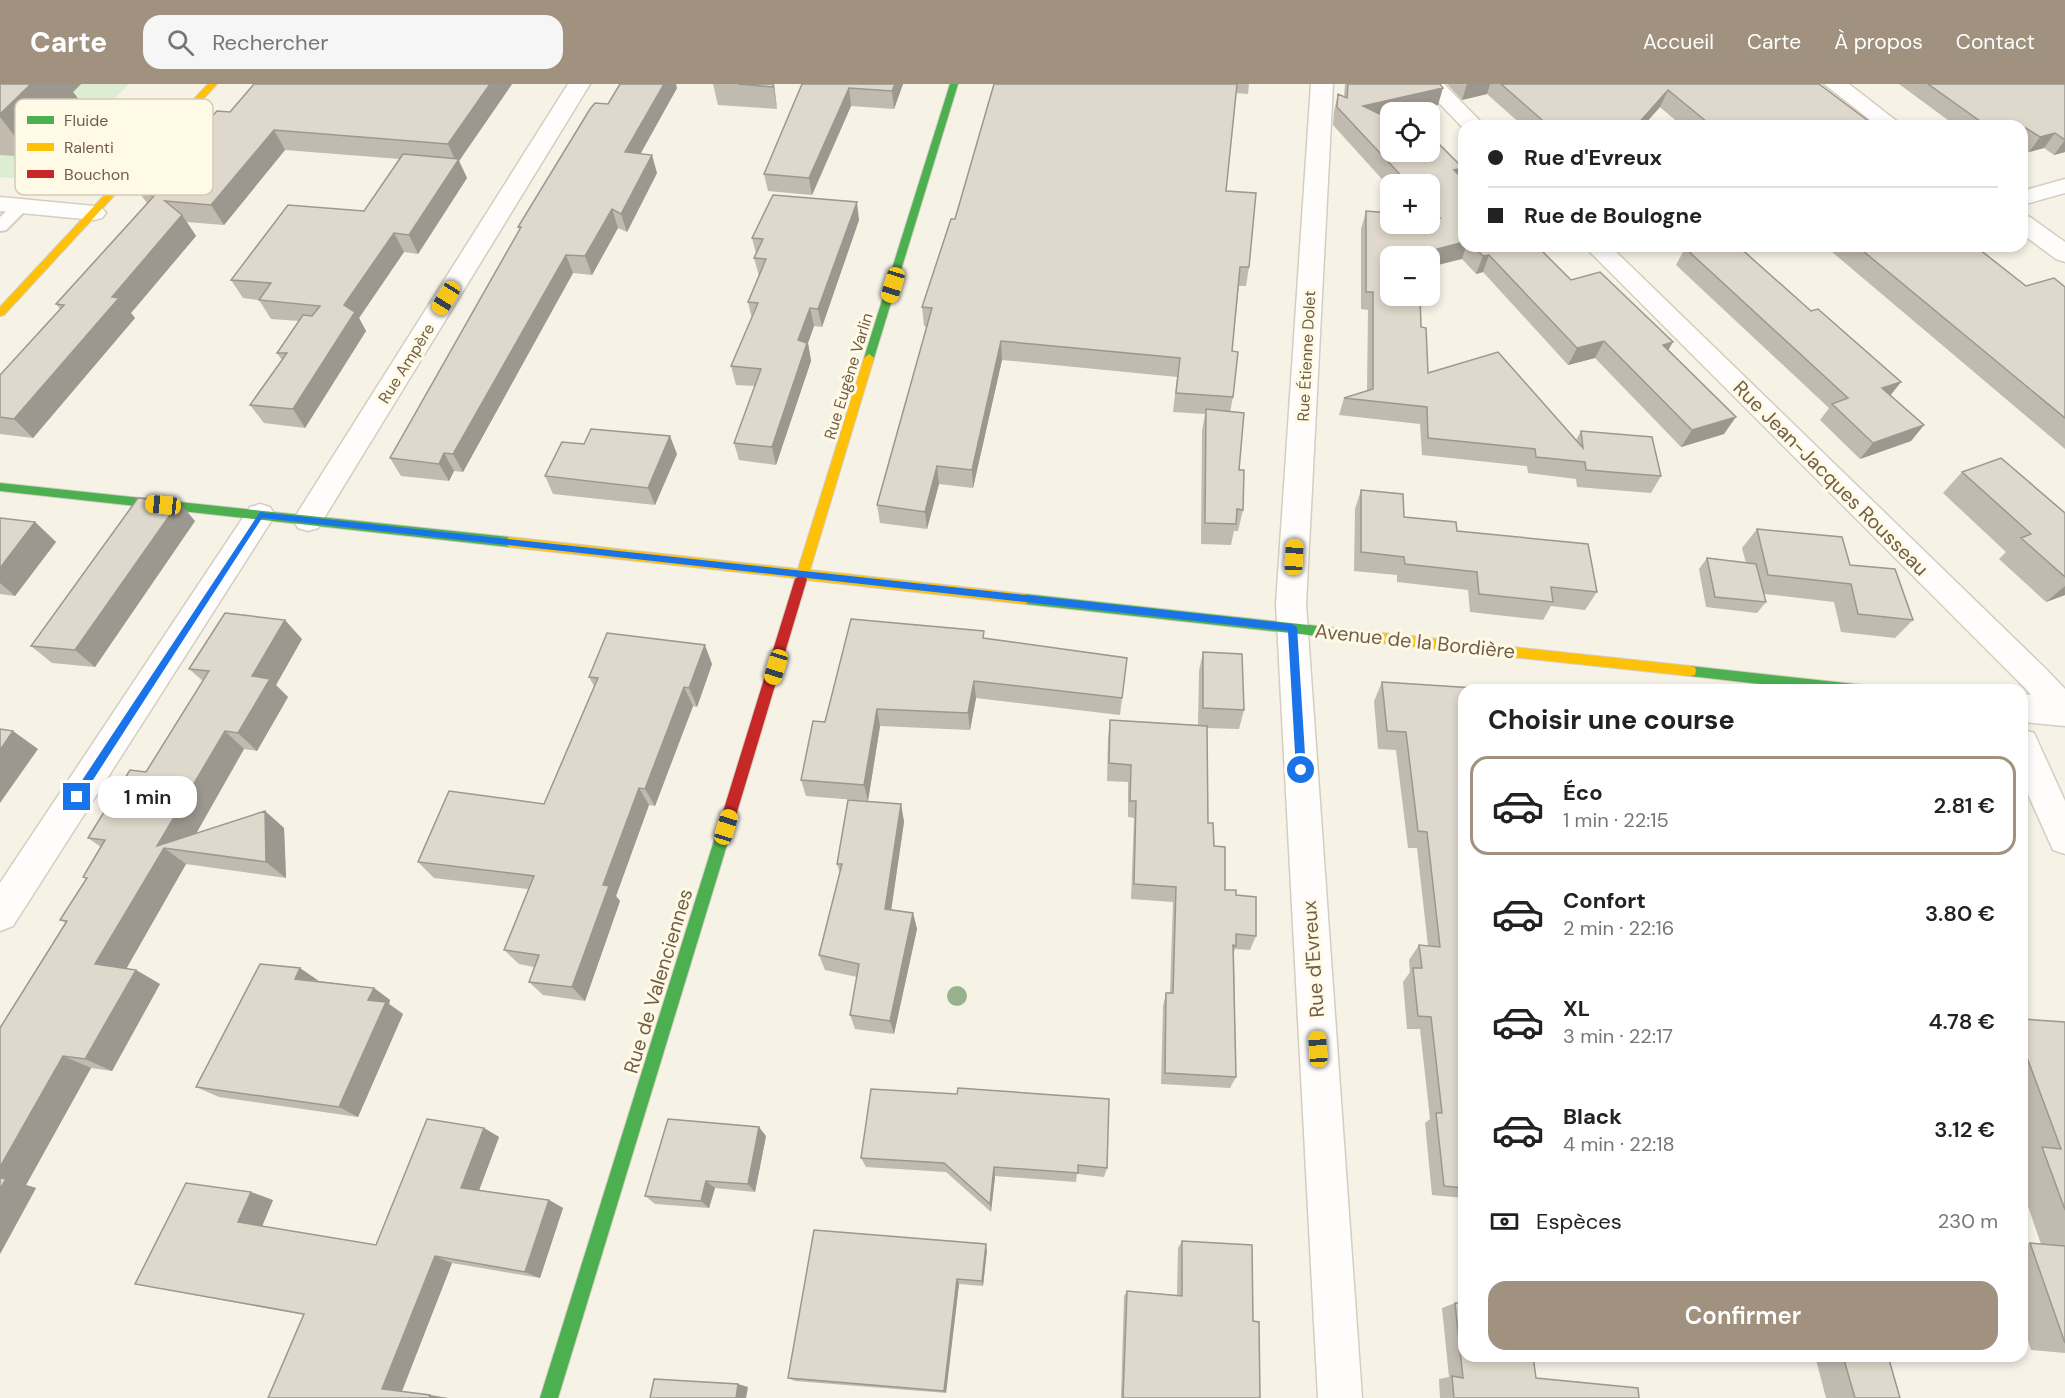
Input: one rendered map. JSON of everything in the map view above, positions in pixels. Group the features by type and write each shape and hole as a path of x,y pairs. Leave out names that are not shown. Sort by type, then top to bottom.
{"street":[{"path":"199,99 213,84"},
{"name":"Rue Ampère","path":"308,520 579,84"},
{"name":"Rue Eugène Varlin","path":"804,574 954,84"},
{"name":"Rue Étienne Dolet","path":"1292,627 1291,604 1323,84"},
{"path":"1432,84 1468,120"},
{"path":"1835,84 1884,120"},
{"path":"2028,196 2065,186"},
{"path":"0,314 110,195"},
{"path":"10,205 93,213"},
{"path":"2028,226 2065,254"},
{"name":"Rue Jean-Jacques Rousseau","path":"1602,252 2027,670 2065,712"},
{"name":"Avenue de la Bordière","path":"0,487 1809,684"},
{"path":"0,914 260,515"},
{"name":"Rue de Valenciennes","path":"549,1398 804,574"},
{"name":"Rue d'Evreux","path":"1292,627 1340,1398"},
{"path":"2028,709 2065,712"},
{"path":"2028,756 2065,839"}],"lane":[{"path":"0,226 10,205"}],"green space":[{"path":"0,84 129,84 114,99 15,99 15,178 0,177"}],"building":[{"path":"0,84 31,84 15,99 0,114"},
{"path":"254,84 490,84 448,144 274,130 211,205 165,201 182,215 112,297 119,298 14,419 0,417 0,375 64,305 56,304 154,196 147,195 213,195 213,115 217,111 230,112"},
{"path":"620,84 664,84 625,152 652,155 621,214 612,209 585,256 566,255 453,454 444,453 439,464 390,458 521,227 518,227 590,109 595,103 608,104"},
{"path":"738,84 773,84 773,87"},
{"path":"802,84 895,84 892,91 849,88 809,178 764,174"},
{"path":"994,84 1237,84 1226,191 1256,193 1249,267 1240,267 1232,351 1238,352 1233,397 1176,393 1180,358 1001,341 972,470 937,466 925,512 877,505 932,308 922,307 951,219 955,219"},
{"path":"1348,84 1440,84 1443,88 1363,106 1380,114 1380,153 1337,107 1338,94 1347,98"},
{"path":"1501,84 1819,84 1867,120 1705,120 1668,90 1641,120 1542,120"},
{"path":"1928,84 2065,84 2065,140 2055,133 2040,137 2028,129 2028,120 1979,120"},
{"path":"1440,145 1458,163 1458,169 1454,170 1458,174 1458,244 1440,248 1440,246 1380,246 1380,306 1420,306 1421,327 1426,328 1428,373 1498,352 1583,448 1581,431 1652,437 1661,476 1586,470 1585,462 1536,457 1535,449 1428,438 1427,407 1344,398 1373,389 1373,292 1366,292 1366,211 1380,212 1380,234 1440,234 1440,174 1400,174 1388,162 1440,162"},
{"path":"403,154 459,159 409,235 394,233 344,305 355,312 293,409 250,405 287,353 277,353 303,315 312,316 320,306 259,300 271,283 231,280 288,205 364,211"},
{"path":"773,195 857,202 818,309 810,308 798,340 807,343 772,447 734,443 761,369 731,366 758,303 748,302 766,259 754,258 763,239 752,238"},
{"path":"1479,252 1543,252 1571,280 1600,272 1673,342 1663,345 1736,417 1692,430 1604,341 1577,348 1489,255 1483,256"},
{"path":"1689,252 1745,252 1811,311 1818,309 1901,382 1882,388 1924,425 1873,443 1832,404 1848,398"},
{"path":"1864,252 1983,252 2026,286 2054,278 2065,287 2065,418"},
{"path":"1206,409 1244,413 1239,470 1244,470 1243,510 1237,509 1236,524 1205,523"},
{"path":"591,429 670,436 648,488 545,476 562,442 584,444"},
{"path":"2001,458 2065,513 2065,577 2021,538 2031,534 1962,472"},
{"path":"1361,490 1403,494 1404,517 1456,522 1457,531 1588,544 1597,592 1551,587 1553,602 1479,594 1477,572 1405,564 1404,557 1361,552"},
{"path":"138,498 179,502 75,650 31,646"},
{"path":"0,518 35,522 0,568"},
{"path":"1757,529 1842,537 1850,565 1895,569 1913,620 1858,614 1851,584 1768,575"},
{"path":"1707,558 1756,564 1766,602 1715,597"},
{"path":"225,613 285,620 252,676 270,679 238,733 225,731 157,846 265,811 266,862 164,848 95,964 136,970 85,1059 63,1056 0,1167 0,1028 67,921 60,920 87,878 83,877 105,840 88,838 130,770 146,772 209,671 189,669"},
{"path":"851,619 984,631 983,638 1127,658 1122,698 974,681 968,713 877,709 864,785 801,780 813,721 825,722"},
{"path":"607,633 705,645 689,688 684,687 645,789 639,788 603,885 609,886 572,987 529,982 539,955 504,950 534,876 418,862 449,791 544,804 598,678 589,677"},
{"path":"1203,652 1242,654 1244,710 1203,708"},
{"path":"1382,682 1458,687 1458,1187 1444,1186 1436,1113 1442,1113 1431,1017 1418,1016 1413,968 1422,968 1419,945 1440,947 1427,832 1418,831 1406,732 1387,731"},
{"path":"1110,720 1207,726 1208,823 1213,823 1214,846 1225,847 1225,890 1236,890 1236,895 1256,897 1256,936 1236,934 1236,946 1233,945 1236,1077 1165,1073 1166,993 1173,993 1176,887 1134,884 1136,801 1130,801 1131,765 1109,763"},
{"path":"0,729 13,731 0,750"},
{"path":"848,800 901,804 885,909 913,913 890,1021 850,1015 859,964 819,955 842,864 837,864"},
{"path":"260,964 300,968 295,979 374,988 368,1000 386,1002 339,1107 196,1087"},
{"path":"2028,1019 2065,1022 2065,1210 2042,1147 2061,1149 2028,1060"},
{"path":"958,1088 1109,1099 1107,1168 1078,1165 1078,1173 994,1167 990,1204 944,1163 861,1158 871,1089 957,1094"},
{"path":"427,1119 484,1128 461,1188 549,1200 525,1272 435,1256 382,1389 430,1395 429,1398 268,1398 304,1314 135,1284 186,1183 251,1192 238,1222 376,1245"},
{"path":"668,1119 759,1127 748,1184 706,1181 701,1201 645,1196"},
{"path":"0,1178 6,1179 0,1189"},
{"path":"814,1230 986,1244 982,1281 957,1279 944,1391 788,1378"},
{"path":"1182,1241 1252,1245 1253,1321 1259,1322 1260,1398 1123,1398 1127,1291 1182,1296"},
{"path":"2030,1243 2065,1246 2065,1343"},
{"path":"1455,1303 1458,1303 1458,1331"},
{"path":"1461,1362 1534,1362 1536,1378 1638,1388 1639,1398 1454,1398 1452,1376 1463,1378"},
{"path":"1845,1362 1890,1362 1900,1398 1855,1398"},
{"path":"654,1379 738,1384 736,1398 650,1398"}],"traffic: fast":[{"path":"869,358 954,84"},
{"path":"0,487 509,542"},
{"path":"1025,599 1345,634"},
{"path":"1690,671 1808,684"},
{"path":"549,1398 730,812"}],"traffic: slow":[{"path":"199,99 213,84"},
{"path":"0,313 110,195"},
{"path":"801,579 869,358"},
{"path":"509,542 1025,599"},
{"path":"1345,634 1690,671"}],"traffic: jam":[{"path":"730,812 801,579"}],"route":[{"path":"77,797 260,515 1292,627 1301,770"}]}
